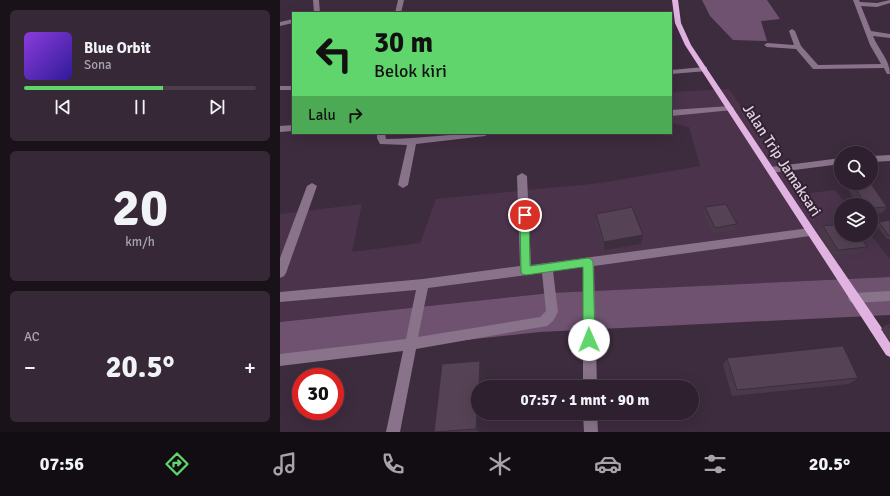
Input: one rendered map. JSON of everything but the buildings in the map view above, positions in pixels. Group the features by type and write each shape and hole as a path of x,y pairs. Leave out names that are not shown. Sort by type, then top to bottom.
{"main road":[{"name":"Jalan Trip Jamaksari","path":"675,0 674,16 688,46 714,82 810,232 890,351"}],"street":[{"path":"316,0 317,12"},
{"path":"398,12 401,0"},
{"path":"888,69 873,45 856,2 877,5 890,1"},
{"path":"280,24 292,21"},
{"path":"792,31 798,47 814,66 818,68 888,69"},
{"path":"868,33 890,36"},
{"path":"767,45 798,47"},
{"path":"672,72 705,70"},
{"path":"280,88 292,88"},
{"path":"672,113 730,108"},
{"path":"280,129 292,128"},
{"path":"381,134 383,142 412,142 477,134"},
{"path":"403,185 412,142"},
{"path":"878,159 890,158"},
{"path":"771,170 834,162"},
{"path":"522,176 526,271"},
{"path":"280,273 312,186"},
{"path":"280,297 423,284 810,232"},
{"path":"584,262 590,380"},
{"path":"280,360 410,344 543,322 552,312 547,268"},
{"path":"393,432 423,284"},
{"path":"854,298 890,296"},
{"path":"590,420 590,432"}],"shaded area":[{"path":"702,0 767,0 780,19 761,21 767,41 733,40 710,16"},
{"path":"729,89 801,194 835,190 841,198 834,198 834,242 877,242 890,259 890,277 550,293 280,322 280,214 362,204 352,252 420,243 436,199 600,183 700,166 689,127 672,123 672,92"},
{"path":"890,277 890,315 540,332 280,360 280,322 550,293"}],"route":[{"path":"525,215 526,271 588,262 589,340"}]}
